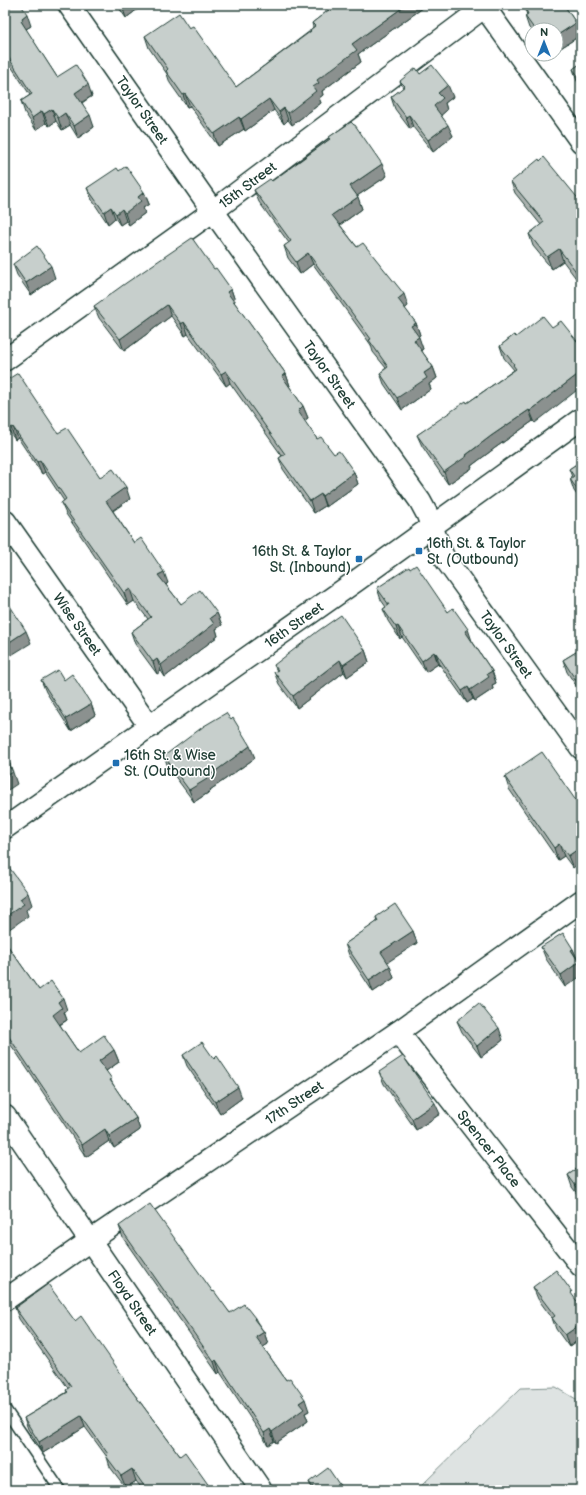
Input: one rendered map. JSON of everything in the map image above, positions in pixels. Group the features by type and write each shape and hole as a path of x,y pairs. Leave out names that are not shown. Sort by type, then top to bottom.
{"street":[{"name":"Taylor Street","path":"69,5 213,211 420,502 432,527 443,556 581,748"},
{"name":"15th Street","path":"5,360 213,211 485,6"},
{"path":"485,6 581,142"},
{"name":"16th Street","path":"5,828 432,527 581,419"},
{"name":"Wise Street","path":"5,521 150,727"},
{"name":"17th Street","path":"5,1300 398,1032 581,901"},
{"name":"Spencer Place","path":"398,1032 581,1266"},
{"name":"Floyd Street","path":"5,1116 261,1490"}],"lane":[{"path":"5,1409 60,1490"}],"shaded area":[{"path":"556,1387 581,1402 581,1490 419,1490 423,1484 521,1388"}],"building":[{"path":"5,5 21,5 27,14 21,21 57,77 76,65 88,84 75,93 90,115 74,126 65,113 58,118 52,109 44,114 42,111 32,118 21,101 32,94 5,52"},
{"path":"335,5 406,5 352,44 357,50 317,80 319,83 313,87 316,91 288,113 284,108 279,112 269,99 241,119 239,117 214,134 166,71 168,69 145,36 179,13 189,28 193,26 236,87 311,31 310,30 315,26 312,23"},
{"path":"564,5 576,23 564,31 564,22 529,22 525,16 528,14 524,6"},
{"path":"581,63 581,80 573,69"},
{"path":"432,65 448,85 438,93 443,98 434,106 448,125 428,140 409,115 406,117 391,97 405,86 400,81 416,68 420,74"},
{"path":"351,122 355,125 382,164 350,186 358,197 332,215 357,247 363,243 404,294 398,299 416,323 411,326 419,337 414,340 433,367 424,373 427,378 397,398 380,373 388,367 369,340 371,339 308,253 296,262 284,246 291,241 254,190 270,179 272,181"},
{"path":"544,157 581,202 581,278 559,249 547,257 529,234 544,222 511,182 539,159 540,161"},
{"path":"126,166 144,192 138,197 141,201 125,213 122,209 116,214 111,207 104,212 87,188 117,168 119,171"},
{"path":"192,238 214,269 216,268 231,289 227,292 286,374 282,376 303,406 298,411 317,439 321,437 334,454 339,451 354,472 322,496 321,494 310,501 279,458 285,454 226,371 221,374 184,322 181,324 167,305 120,339 94,306"},
{"path":"37,246 51,266 26,283 13,264"},
{"path":"543,316 552,327 561,321 581,346 581,372 530,411 529,410 491,436 466,455 467,456 444,472 417,435 516,369 513,365 514,364 500,346 514,335 516,337"},
{"path":"18,373 58,433 67,428 100,477 113,469 126,487 106,501 134,543 141,538 164,572 158,575 181,604 200,590 217,613 210,618 214,624 161,665 157,659 153,662 131,632 151,617 130,589 124,593 61,503 66,499 40,460 37,462 13,427 11,428 5,420 5,381"},
{"path":"581,461 581,495 570,479 574,476 569,469"},
{"path":"416,565 448,612 453,608 468,629 465,631 492,671 487,674 489,677 470,690 468,687 462,691 436,653 435,654 434,652 422,661 398,626 396,627 383,609 389,605 377,588 409,567 410,569"},
{"path":"5,598 26,631 5,645"},
{"path":"341,615 365,650 343,665 340,660 293,696 274,672 278,670 274,665"},
{"path":"581,649 581,680 577,682 563,660"},
{"path":"58,670 64,680 72,674 91,704 66,719 41,680"},
{"path":"226,713 231,720 233,718 250,746 206,778 207,779 189,790 164,756 204,726"},
{"path":"542,752 579,805 581,804 581,847 568,856 559,844 554,848 505,777"},
{"path":"5,756 10,764 8,765 13,772 5,777"},
{"path":"8,866 28,893 20,899 24,904 5,917 5,868"},
{"path":"395,904 413,931 381,952 390,966 369,980 345,944 378,921 376,917"},
{"path":"563,933 573,949 571,950 579,962 561,975 541,947"},
{"path":"5,942 39,990 51,981 63,998 58,1002 62,1008 53,1015 79,1053 104,1035 114,1050 99,1061 136,1118 109,1136 105,1129 82,1145 5,1031"},
{"path":"479,1003 499,1028 477,1046 457,1021"},
{"path":"202,1042 214,1059 217,1056 238,1087 215,1102 183,1055"},
{"path":"403,1056 435,1103 412,1119 379,1072"},
{"path":"581,1166 581,1193 568,1175"},
{"path":"150,1204 213,1292 214,1291 230,1313 244,1304 264,1332 256,1337 286,1380 290,1378 305,1399 299,1403 304,1409 272,1432 270,1429 264,1433 216,1360 214,1362 119,1226"},
{"path":"556,1270 581,1307 581,1324 565,1335 552,1318 555,1316 533,1287"},
{"path":"48,1284 75,1321 81,1316 124,1378 123,1379 180,1456 185,1452 212,1490 147,1490 132,1469 121,1476 106,1456 108,1454 81,1416 39,1442 24,1418 68,1392 66,1390 71,1386 15,1308"},
{"path":"328,1468 343,1490 315,1490 309,1482"}],"place":[{"name":"16th St. & Taylor St. (Outbound)","path":"419,551"},
{"name":"16th St. & Taylor St. (Inbound)","path":"359,559"},
{"name":"16th St. & Wise St. (Outbound)","path":"116,763"}]}
